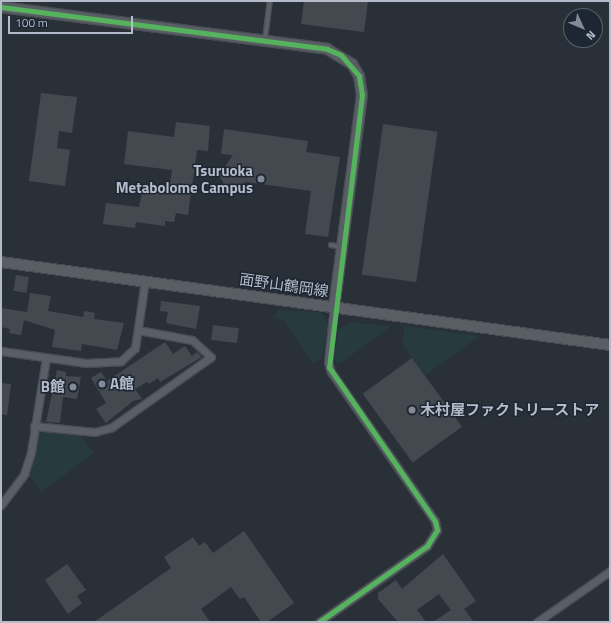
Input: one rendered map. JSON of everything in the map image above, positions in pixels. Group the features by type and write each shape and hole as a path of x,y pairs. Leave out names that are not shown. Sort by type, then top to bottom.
{"main road":[{"path":"1,7 265,41 334,52 352,64 359,76 362,95 334,307"},
{"name":"面野山鶴岡線","path":"1,262 145,280 610,345"}],"street":[{"path":"1,351 86,363 121,361 134,348 145,280"},
{"path":"324,621 427,546 437,530 435,521 331,372 328,362 334,307"},
{"path":"34,426 95,432 112,427 211,357 192,340 138,330"},
{"path":"1,505 24,474 46,358"},
{"path":"537,622 610,571"}],"lane":[{"path":"265,41 270,1"},
{"path":"331,245 342,247"}],"green space":[{"path":"277,310 320,312 324,316 328,323 322,358 313,364 284,320 275,318"},
{"path":"349,322 391,326 338,365 334,359 338,330"},
{"path":"405,326 480,336 425,375 402,344"},
{"path":"42,430 81,436 94,453 41,492 28,474 37,435"}],"building":[{"path":"304,1 368,1 364,32 301,24"},
{"path":"41,93 77,97 72,133 59,131 57,148 70,150 65,186 29,181"},
{"path":"176,122 210,126 208,151 197,150 188,215 176,213 174,222 165,221 165,226 136,222 135,228 103,224 106,203 139,207 143,189 169,192 172,170 124,164 128,131 174,137"},
{"path":"383,124 437,132 416,282 362,275"},
{"path":"224,129 308,141 306,152 340,157 328,237 305,234 311,191 246,182 237,189 226,188 219,175 233,155 221,154"},
{"path":"16,275 29,277 26,293 13,291"},
{"path":"30,293 51,296 48,311 83,317 84,311 95,313 94,319 124,323 117,350 82,344 81,351 52,347 55,330 24,320 21,335 9,333 10,329 1,327 1,308 27,312"},
{"path":"161,301 200,306 196,329 166,323 168,312 160,311"},
{"path":"213,325 239,328 237,343 211,340"},
{"path":"165,342 173,354 185,346 192,356 197,352 202,357 160,382 158,378 149,384 147,382 135,389 142,399 133,401 106,423 96,409 106,403 91,378 101,372 107,381"},
{"name":"木村屋ファクトリーストア","path":"412,358 462,427 413,463 363,394"},
{"path":"57,370 66,372 66,376 81,377 77,399 63,397 60,423 46,422"},
{"path":"1,383 11,384 7,415 1,414"},
{"path":"244,531 294,603 267,622 261,622 244,597 240,599 231,587 201,609 210,622 94,622 171,568 164,557 193,537 199,546 205,542 213,553"},
{"path":"443,554 476,601 464,609 474,622 433,622 451,610 439,594 417,610 426,622 398,622 378,599 378,593 396,580 402,589"},
{"path":"67,564 86,590 77,596 82,603 68,614 45,580"}],"cycle path":[{"path":"1,7 327,49 341,55 359,76 362,95 329,367 435,521 437,530 427,546 319,622"}],"place":[{"name":"Tsuruoka Metabolome Campus","path":"261,179"},
{"name":"A館","path":"102,384"},
{"name":"B館","path":"73,387"},
{"name":"木村屋ファクトリーストア","path":"412,410"}]}
